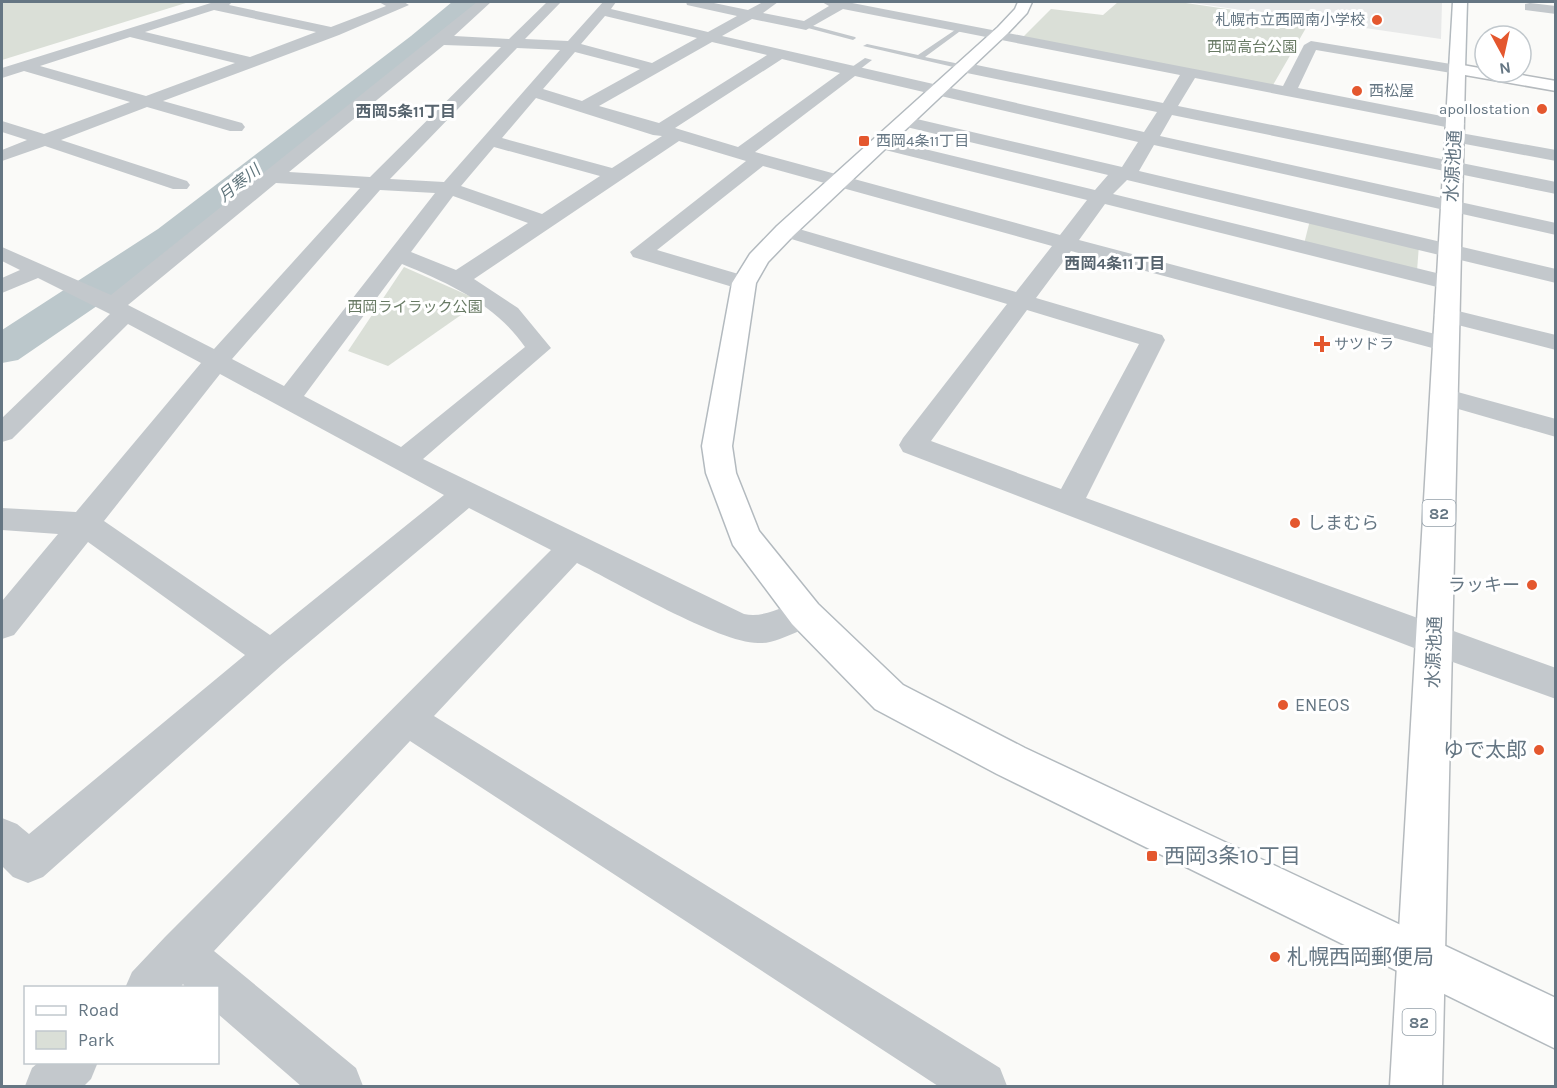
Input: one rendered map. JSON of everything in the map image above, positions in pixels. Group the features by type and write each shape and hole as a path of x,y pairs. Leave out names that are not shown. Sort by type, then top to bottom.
{"street":[{"path":"2,156 402,5 385,2"},
{"path":"2,433 112,306 441,40 484,2"},
{"path":"2,625 216,362 374,184 554,2"},
{"path":"692,2 806,26 835,3 1288,92 1455,143 1556,188"},
{"path":"584,107 772,2"},
{"path":"1025,2 1022,10 997,35 785,231 758,259 744,283 717,446 721,473 745,536 805,614 889,697 1011,761 1556,1024"},
{"name":"水源池通","path":"1416,1086 1461,2"},
{"path":"2,73 220,4 360,38"},
{"path":"288,399 396,254 449,188 606,6 710,37 935,91 1556,229"},
{"path":"1530,9 1556,10"},
{"path":"130,32 252,62"},
{"path":"441,40 570,46 654,68"},
{"path":"1288,92 1311,45 1556,86"},
{"path":"458,279 612,174 778,54"},
{"path":"23,66 236,127"},
{"path":"962,67 1168,109 1556,156"},
{"path":"744,283 641,252 852,71"},
{"path":"1189,74 1128,173 1116,177 913,445 1434,641 1556,684"},
{"path":"531,91 837,182 1067,243 1446,329 1556,343"},
{"path":"904,121 1556,276"},
{"path":"2,126 180,184"},
{"path":"489,140 612,174"},
{"path":"879,143 1101,196 1449,284"},
{"path":"272,177 449,188 542,221"},
{"path":"785,231 1153,340 1069,503"},
{"path":"2,253 112,306 465,494 572,548 745,630 771,629 805,614"},
{"path":"396,254 458,279 502,303 526,327 539,348 403,460"},
{"path":"2,286 45,275"},
{"path":"1443,396 1556,428"},
{"path":"2,838 28,862 271,654 465,494"},
{"path":"2,519 85,524 271,654"},
{"path":"149,986 409,720 572,548"},
{"path":"409,720 982,1086"},
{"path":"182,953 338,1086"},
{"path":"50,1086 72,1064"}],"lane":[{"path":"806,26 853,38"},
{"path":"918,58 961,28"},
{"path":"867,46 962,67"},
{"path":"852,71 868,60"}],"shaded area":[{"name":"札幌市立西岡南小学校","path":"1186,2 1442,2 1441,39"}],"green space":[{"path":"2,2 189,2 2,60"},
{"name":"西岡高台公園","path":"1118,2 1179,2 1310,21 1273,85 1022,38 1051,9 1103,15"},
{"path":"1310,220 1419,245 1417,271 1304,244"},
{"name":"西岡ライラック公園","path":"404,267 481,301 388,366 348,351"}],"waterway":[{"name":"月寒川","path":"2,350 172,237 420,42 466,2"}],"place":[{"name":"札幌市立西岡南小学校","path":"1377,20"},
{"name":"西松屋","path":"1357,91"},
{"name":"apollostation","path":"1542,109"},
{"name":"西岡4条11丁目","path":"864,141"},
{"name":"サツドラ","path":"1322,344"},
{"name":"しまむら","path":"1295,523"},
{"name":"ラッキー","path":"1532,585"},
{"name":"ENEOS","path":"1283,705"},
{"name":"ゆで太郎","path":"1539,750"},
{"name":"西岡3条10丁目","path":"1152,856"},
{"name":"札幌西岡郵便局","path":"1275,957"}],"district":[{"name":"西岡5条11丁目","path":"406,111"},
{"name":"西岡4条11丁目","path":"1115,263"}]}
